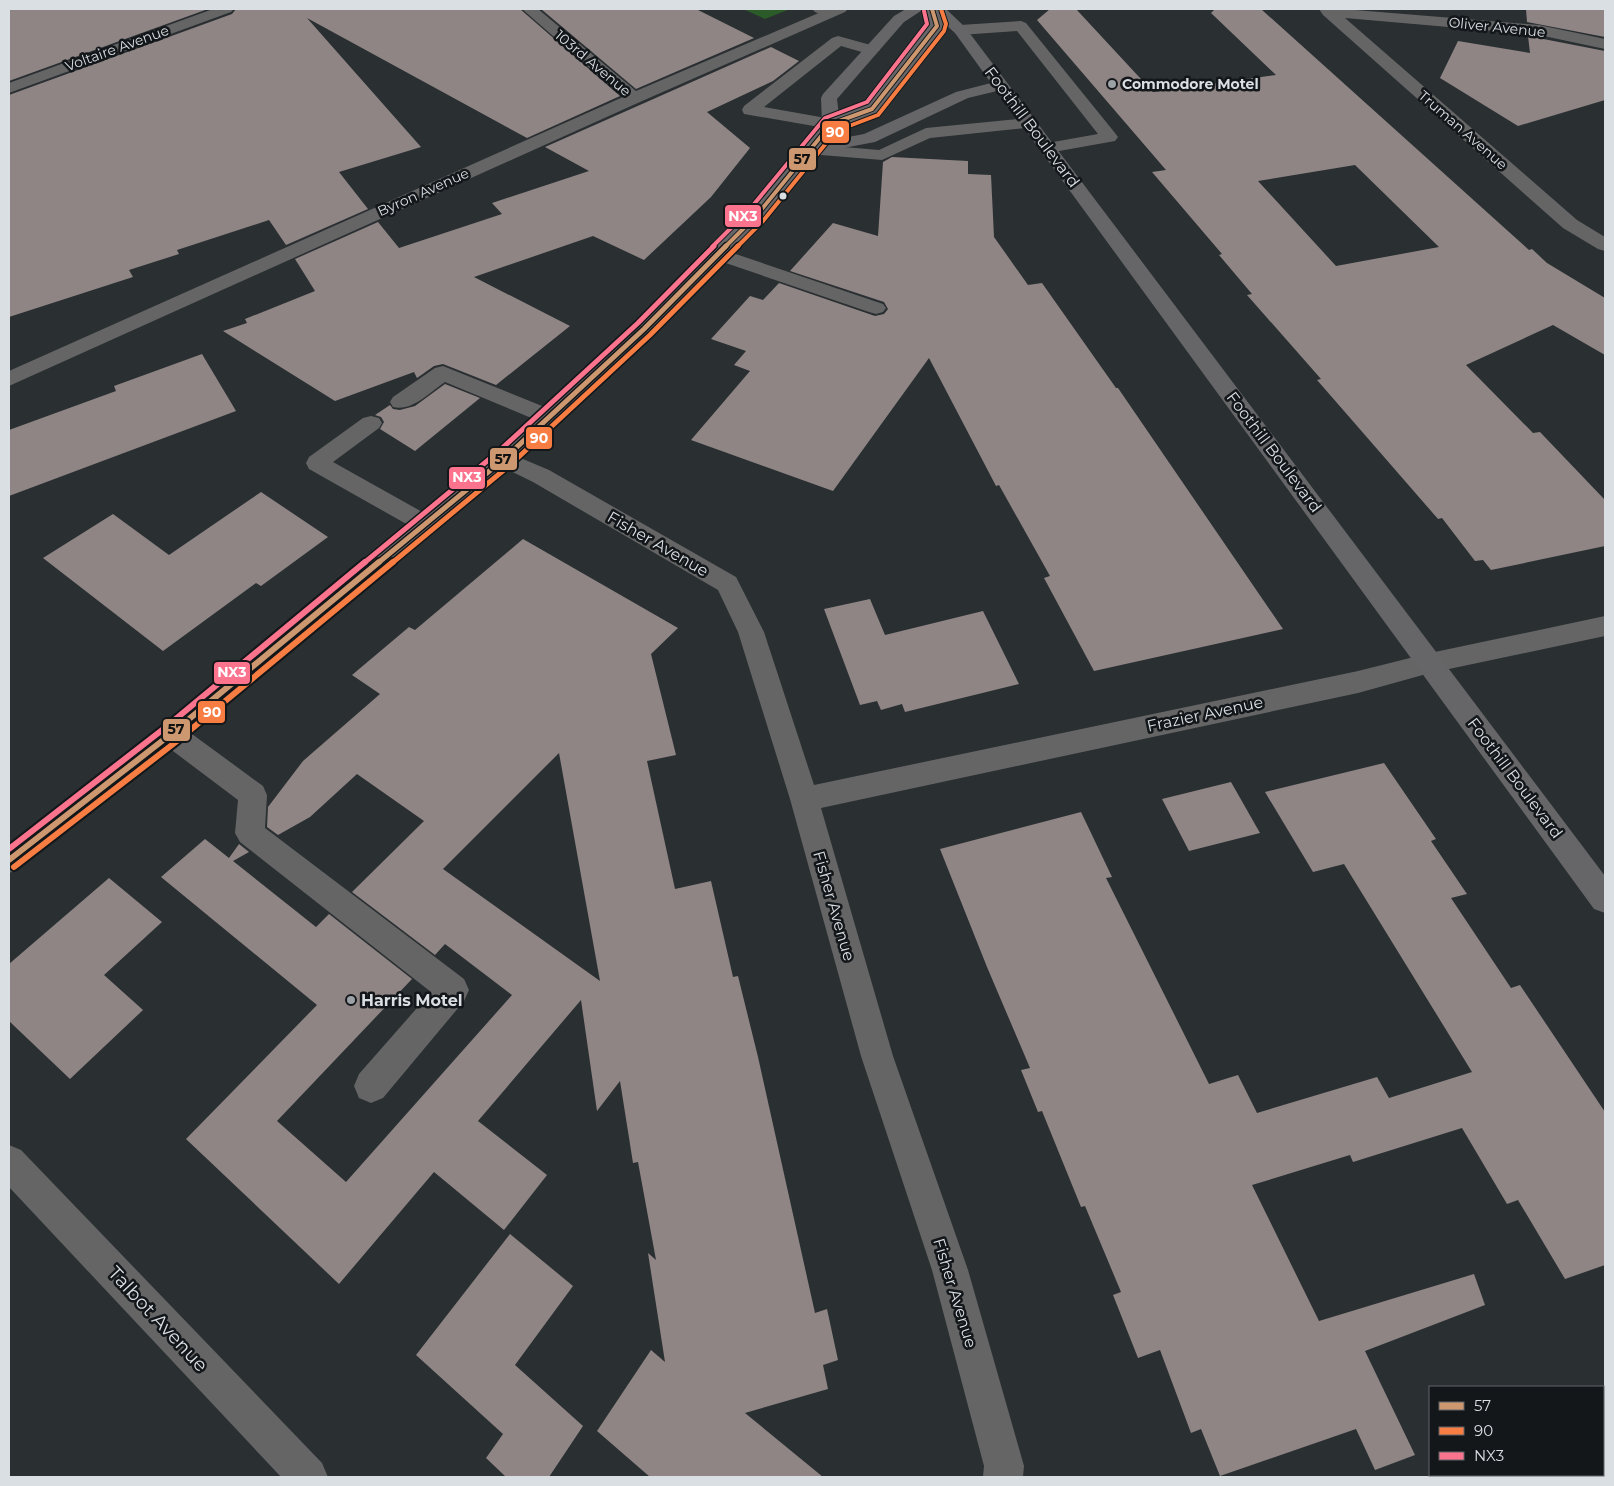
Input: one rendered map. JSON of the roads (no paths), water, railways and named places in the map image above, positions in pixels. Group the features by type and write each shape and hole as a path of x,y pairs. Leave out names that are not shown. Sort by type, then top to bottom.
{"main road":[{"path":"831,124 829,98 898,18 917,9"},
{"path":"9,860 172,734 504,459 644,329 757,215 831,124 872,109 937,26 932,9"},
{"name":"Foothill Boulevard","path":"938,9 960,30 1029,122 1605,899"},
{"path":"809,149 869,138 962,95 1001,85"}],"street":[{"name":"Voltaire Avenue","path":"9,88 226,9"},
{"name":"103rd Avenue","path":"529,9 634,98"},
{"name":"Byron Avenue","path":"9,379 830,10"},
{"name":"Oliver Avenue","path":"1327,10 1539,30 1605,44"},
{"name":"Truman Avenue","path":"1327,10 1570,224 1605,245"},
{"path":"960,30 1021,26 1109,137 1048,148"},
{"path":"831,124 750,110 838,41 872,50"},
{"path":"809,149 882,155 926,133 1029,122"},
{"path":"718,254 876,308"},
{"path":"401,402 443,373 549,417"},
{"path":"371,423 316,463 425,524"},
{"name":"Fisher Avenue","path":"504,459 542,476 727,584 751,632 804,799 877,1056 950,1270 1004,1466 1003,1477"},
{"name":"Frazier Avenue","path":"804,799 1358,682 1430,663 1605,626"},
{"path":"172,734 253,795 250,833 453,990 371,1086"},
{"name":"Talbot Avenue","path":"9,1162 308,1477"}],"place":[{"name":"Commodore Motel","path":"1112,84"},
{"name":"Harris Motel","path":"351,1000"}]}
